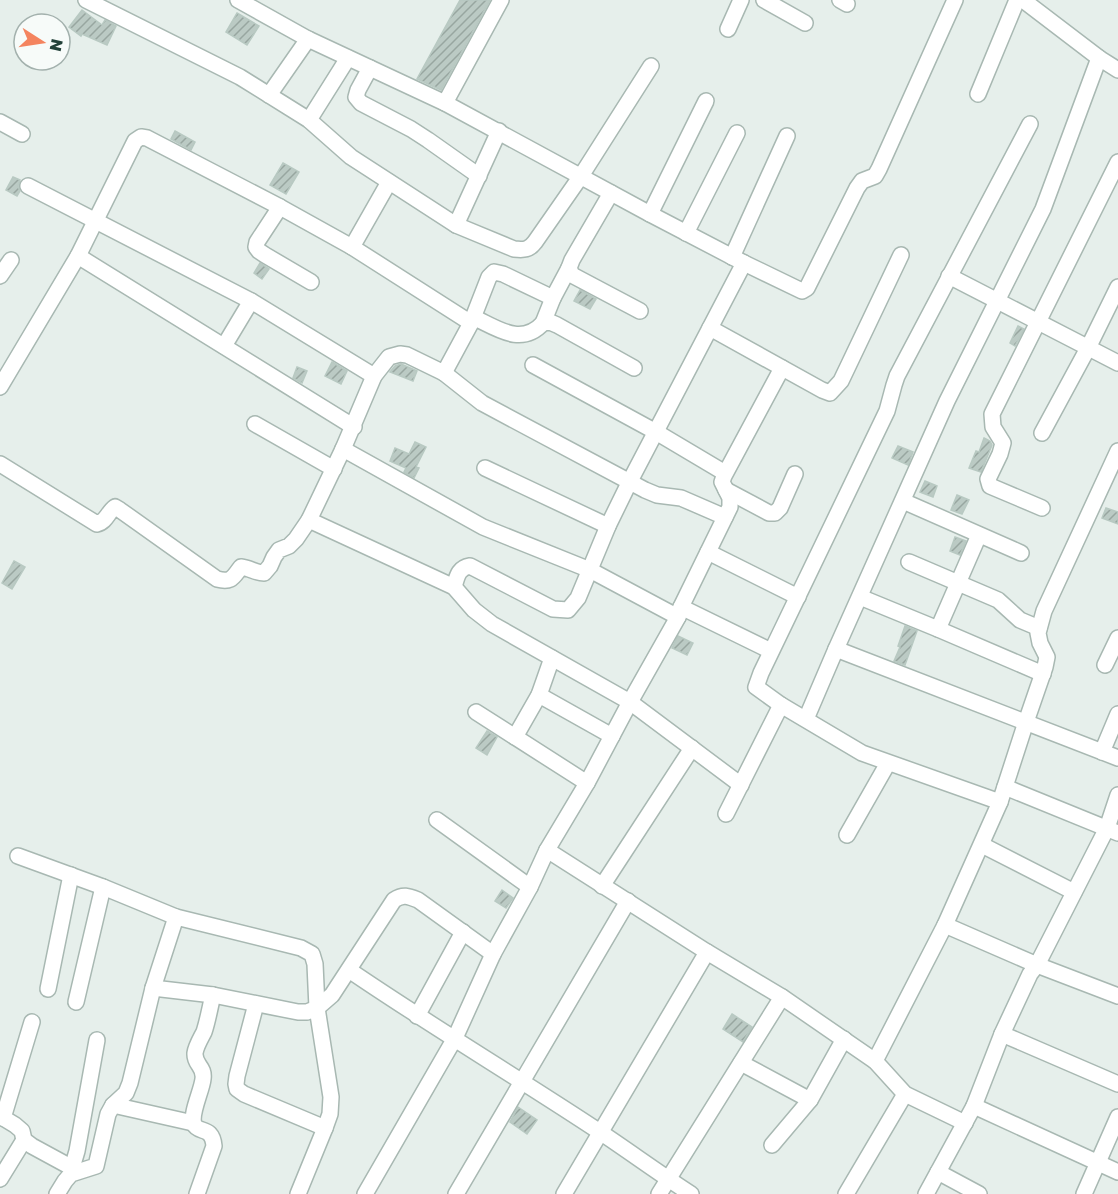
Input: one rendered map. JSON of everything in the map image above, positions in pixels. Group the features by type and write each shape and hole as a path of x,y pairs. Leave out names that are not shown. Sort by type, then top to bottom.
{"street":[{"path":"86,0 240,77 309,120 351,157 456,225 514,249 530,248 581,176 651,66"},
{"path":"238,0 308,39 445,103 686,233 802,291 807,288 857,188 862,181 875,176 879,170 955,0"},
{"path":"445,103 501,0"},
{"path":"728,29 741,0"},
{"path":"764,0 806,23"},
{"path":"978,94 1017,0"},
{"path":"1023,0 1118,70"},
{"path":"269,95 308,39"},
{"path":"309,120 348,58"},
{"path":"806,718 947,401 1043,209 1099,58"},
{"path":"370,68 356,97 361,103 420,134 478,177"},
{"path":"650,214 706,101"},
{"path":"0,122 22,134"},
{"path":"1030,124 897,376 887,411 771,651 756,687 781,705 862,753 888,763 1002,795 1113,830"},
{"path":"456,225 499,131"},
{"path":"686,233 737,133"},
{"path":"454,587 460,570 470,566 553,609 568,610 578,598 608,526 630,481 710,328 787,136"},
{"path":"0,387 78,256 135,141 141,137 147,138 280,207 352,247 472,320 520,335 529,334 543,323 572,260 611,193"},
{"path":"1042,508 990,486 988,479 1003,443 993,427 992,414 1116,171"},
{"path":"352,247 389,182"},
{"path":"28,186 251,302 374,376"},
{"path":"280,207 256,247 265,255 312,282"},
{"path":"710,328 830,393 841,381 901,255"},
{"path":"78,256 354,427"},
{"path":"0,276 11,260"},
{"path":"569,268 572,275 640,311"},
{"path":"444,373 472,320 489,277 494,272 554,298"},
{"path":"949,276 1118,363"},
{"path":"1042,433 1118,287"},
{"path":"224,346 251,302"},
{"path":"543,323 550,322 557,325 634,368"},
{"path":"0,464 98,524 104,521 115,507 217,579 231,580 241,567 264,573 279,550 289,546 296,539 309,520 354,427 374,376 389,357 400,354 407,355 444,373 482,403 657,495 681,498 725,517"},
{"path":"533,365 656,432 725,474"},
{"path":"365,1194 455,1038 493,954 547,850 587,783 680,612 730,507 730,498 722,482 725,474 782,368"},
{"path":"255,424 334,469"},
{"path":"344,449 483,527 590,570 771,651"},
{"path":"875,1061 945,926 1002,795 1047,657 1038,633 1044,610 1118,451"},
{"path":"485,468 608,526"},
{"path":"726,489 769,513 776,513 795,474"},
{"path":"903,501 1021,553"},
{"path":"309,520 454,587 474,610 492,624 630,702 741,785"},
{"path":"938,629 979,535"},
{"path":"708,552 798,597"},
{"path":"909,562 998,600 1020,620 1039,628"},
{"path":"860,597 1043,674"},
{"path":"1105,665 1118,638"},
{"path":"836,649 1118,758"},
{"path":"516,737 539,695 552,658"},
{"path":"539,695 612,736"},
{"path":"726,814 781,705"},
{"path":"476,712 587,783"},
{"path":"1102,752 1118,714"},
{"path":"602,886 692,748"},
{"path":"847,836 888,763"},
{"path":"926,1194 974,1106 1002,1034 1030,974 1037,965 1074,892 1113,830 1118,795"},
{"path":"436,820 530,886"},
{"path":"982,845 1074,892"},
{"path":"547,850 782,997 875,1061 905,1094 965,1123"},
{"path":"18,856 176,917 302,948 312,954 315,964 317,1008 331,1097 330,1114 298,1194"},
{"path":"48,989 71,875"},
{"path":"76,1002 103,887"},
{"path":"153,988 213,995 307,1012 317,1008 332,995 394,900 401,896 410,896 418,900 493,954"},
{"path":"456,1194 628,901"},
{"path":"24,1140 75,1169 96,1166 108,1114 112,1105 126,1093 130,1083 153,988 176,917"},
{"path":"945,926 1118,996"},
{"path":"417,1016 464,932"},
{"path":"564,1194 707,952"},
{"path":"349,970 691,1194"},
{"path":"197,1194 214,1146 213,1138 208,1132 196,1128 193,1123 203,1078 203,1070 196,1062 195,1054 205,1029 213,995"},
{"path":"659,1194 782,997"},
{"path":"255,1004 237,1076 237,1089 325,1128"},
{"path":"0,1179 24,1140 22,1131 1,1117 32,1022"},
{"path":"1002,1034 1118,1084"},
{"path":"57,1194 75,1169 97,1040"},
{"path":"772,1145 810,1100 844,1040"},
{"path":"741,1062 810,1100"},
{"path":"846,1194 905,1094"},
{"path":"112,1105 193,1123"},
{"path":"974,1106 1118,1172"},
{"path":"1084,1194 1118,1117"},
{"path":"938,1172 979,1194"}],"building":[{"path":"460,0 490,0 441,90 417,79"},
{"path":"82,10 102,25 105,20 116,26 107,45 82,34 81,36 72,29 72,23"},
{"path":"237,13 259,26 247,45 226,32"},
{"path":"175,131 195,142 191,150 171,139"},
{"path":"283,163 299,172 286,194 270,185"},
{"path":"13,177 20,180 18,186 20,191 17,196 6,190"},
{"path":"260,263 269,269 262,279 254,273"},
{"path":"580,290 596,299 590,309 574,301"},
{"path":"1018,326 1024,329 1015,346 1010,343"},
{"path":"332,362 347,371 341,384 325,376"},
{"path":"401,364 417,371 413,381 390,372 395,366"},
{"path":"297,367 307,371 302,383 293,378"},
{"path":"984,438 992,445 981,472 969,468"},
{"path":"415,442 426,447 416,467 419,468 414,478 404,472 406,468 390,461 395,448 409,454"},
{"path":"898,446 913,452 908,465 892,458"},
{"path":"925,481 937,486 933,497 920,492"},
{"path":"957,495 969,500 962,514 951,510"},
{"path":"1106,508 1118,512 1118,524 1102,518"},
{"path":"955,537 966,541 960,555 950,551"},
{"path":"14,561 25,567 12,589 2,583"},
{"path":"905,626 917,631 905,665 894,661"},
{"path":"678,636 693,643 687,655 672,648"},
{"path":"487,731 497,737 487,755 476,748"},
{"path":"502,890 513,898 506,908 495,901"},
{"path":"732,1014 752,1027 743,1042 723,1029"},
{"path":"518,1107 537,1120 527,1134 510,1122"}]}
